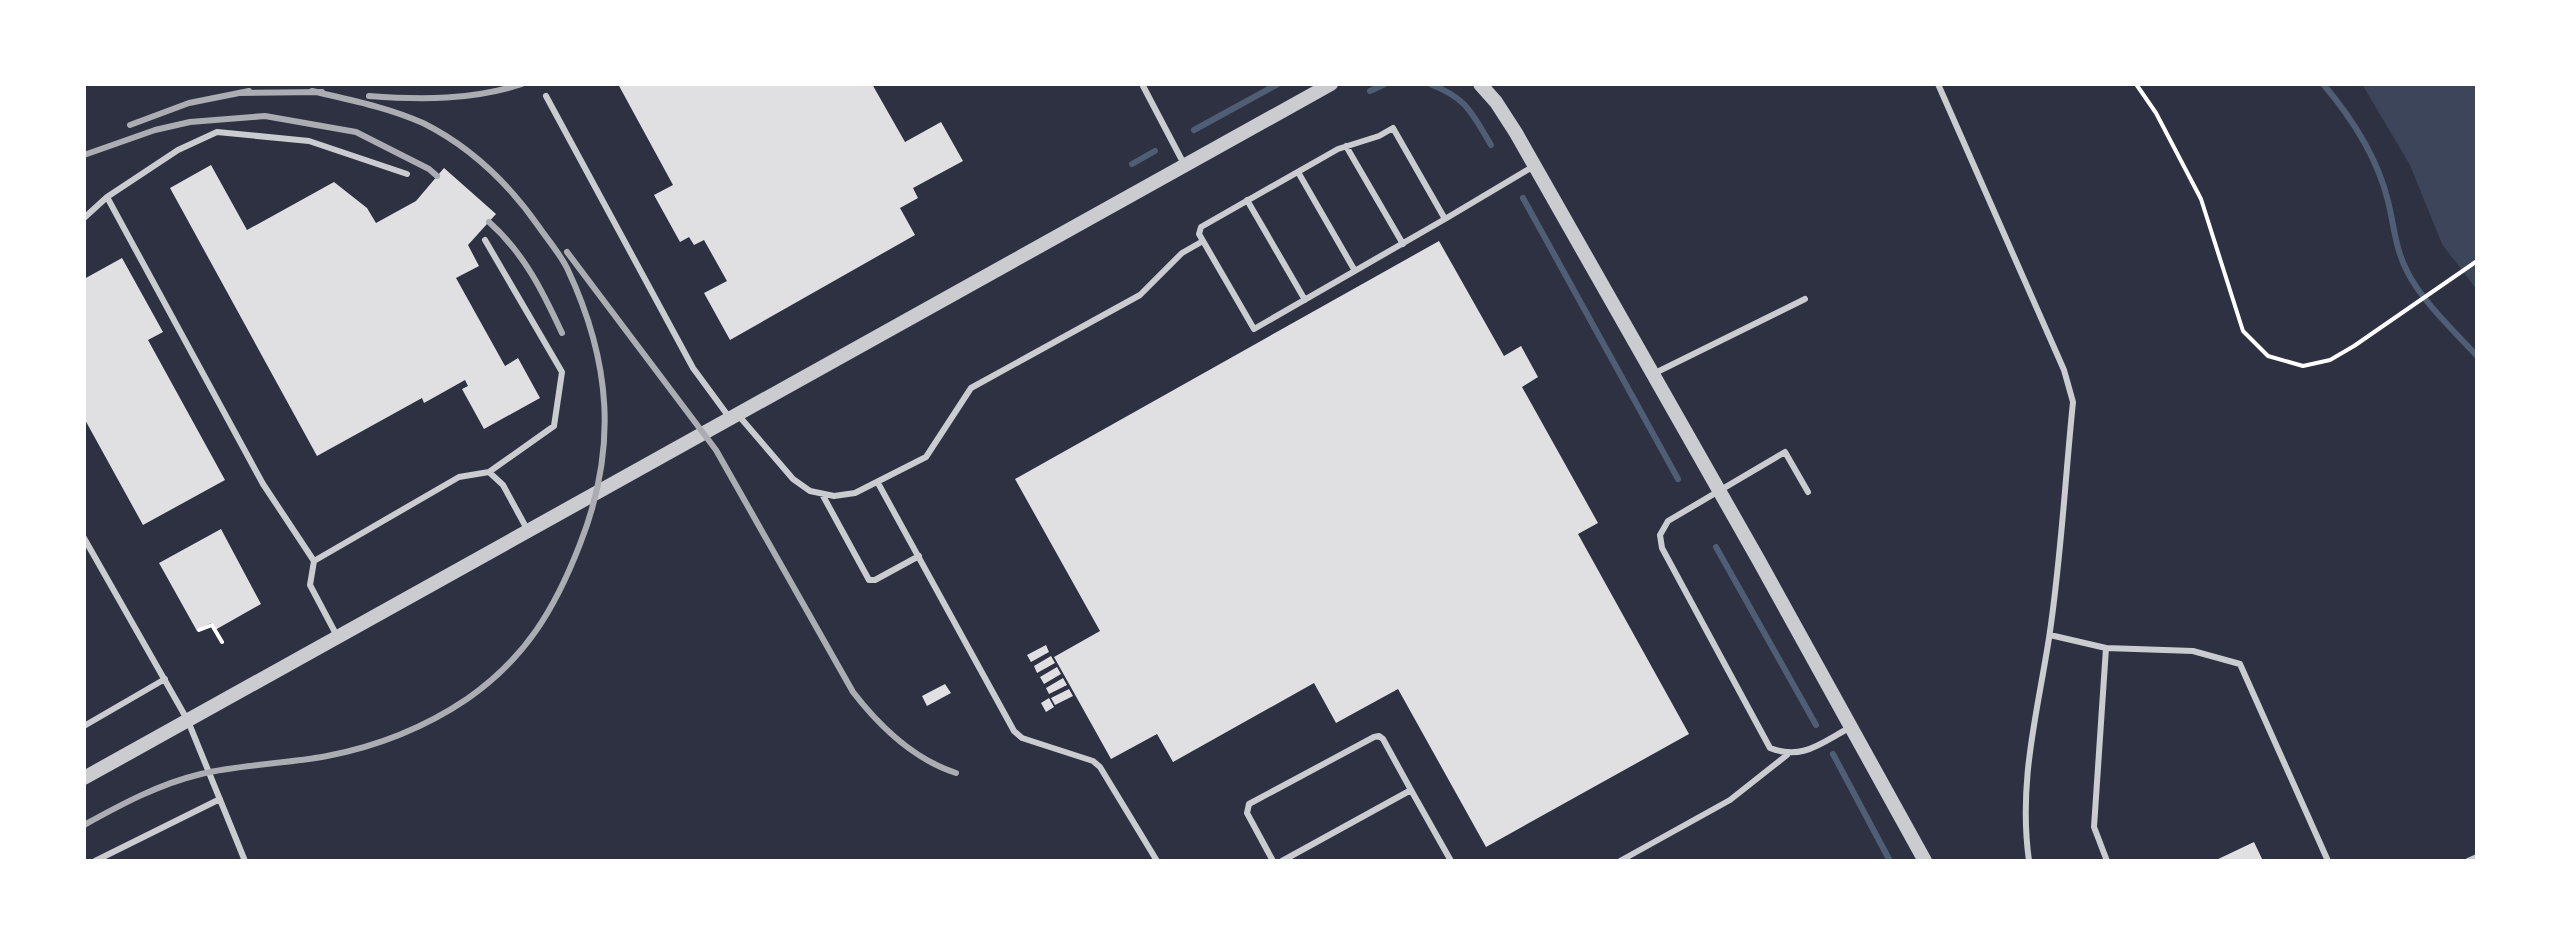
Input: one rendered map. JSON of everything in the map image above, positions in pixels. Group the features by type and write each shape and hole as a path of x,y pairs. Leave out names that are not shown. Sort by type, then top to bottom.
{"street":[{"path":"84,778 1331,84"},
{"path":"1480,84 1496,102 1534,166 1925,861"}],"lane":[{"path":"1142,84 1185,166"},
{"path":"1938,84 2064,370 2073,402 2050,635 2027,762 2024,824 2029,861"},
{"path":"546,96 693,368 793,479 810,491 822,494 855,493 926,457 971,388 1140,295 1182,253 1203,241"},
{"path":"1445,219 1393,128 1379,136 1346,146 1298,172 1201,227 1199,234 1254,329 1403,244 1445,219 1534,166"},
{"path":"84,218 107,197 178,150 217,132 309,141 407,174"},
{"path":"1346,146 1403,244"},
{"path":"1298,172 1355,271"},
{"path":"107,197 263,484 314,561 310,585 338,638"},
{"path":"1247,200 1305,300"},
{"path":"314,561 459,477 489,472 554,426 562,372 485,240"},
{"path":"1653,374 1805,299"},
{"path":"1787,755 1770,748 1662,548 1660,535 1668,521 1785,452 1808,492"},
{"path":"489,472 503,485 529,532"},
{"path":"878,483 1014,731 1022,738 1093,761 1100,767 1157,861"},
{"path":"822,494 869,580 875,580 919,556"},
{"path":"84,538 188,721 245,861"},
{"path":"2050,635 2106,648 2193,651 2240,664 2328,861"},
{"path":"2106,648 2094,827 2107,861"},
{"path":"84,726 165,679"},
{"path":"1620,861 1730,800 1787,755 1801,753 1851,727"},
{"path":"1273,861 1247,813 1249,804 1379,736 1449,858 1438,861"},
{"path":"1282,861 1411,790"},
{"path":"95,861 220,799"},
{"path":"2468,861 2477,857"}],"path":[{"path":"2136,84 2156,113 2201,199 2243,331 2268,356 2303,366 2330,360 2477,261"},
{"path":"199,630 212,625 222,642"}],"shaded area":[{"path":"2362,84 2477,84 2477,290 2442,244 2410,165"}],"building":[{"path":"618,84 872,84 905,142 941,122 963,161 913,188 918,198 900,208 915,235 730,340 704,293 727,281 704,240 694,245 689,237 680,242 654,195 673,185"},
{"path":"211,165 247,230 334,182 367,208 376,223 416,201 444,168 496,214 468,245 479,266 456,278 505,366 518,358 540,398 484,429 462,389 468,386 465,380 424,403 422,398 317,456 170,188"},
{"path":"1439,241 1504,356 1521,346 1538,377 1522,387 1598,523 1578,534 1689,734 1486,847 1398,689 1336,723 1314,683 1173,762 1157,734 1111,759 1054,657 1100,631 1015,479"},
{"path":"122,258 163,332 148,340 225,480 143,525 84,418 84,279"},
{"path":"221,529 261,604 215,630 211,623 197,631 159,563"},
{"path":"1046,645 1049,652 1031,662 1027,655"},
{"path":"1051,656 1055,663 1037,673 1034,666"},
{"path":"1057,667 1061,674 1044,684 1040,677"},
{"path":"1063,678 1067,685 1049,694 1046,688"},
{"path":"945,684 951,693 927,706 922,696"},
{"path":"1069,689 1073,696 1055,705 1051,698"},
{"path":"1049,698 1054,707 1046,712 1041,703"},
{"path":"2254,842 2263,861 2214,861"}],"waterway":[{"path":"1194,130 1278,84"},
{"path":"1370,91 1385,84"},
{"path":"1430,84 1461,101 1491,145"},
{"path":"2323,84 2344,110 2370,153 2383,184 2400,254 2413,282 2477,356"},
{"path":"1132,164 1155,151"},
{"path":"1523,198 1678,479"},
{"path":"1716,547 1816,725"},
{"path":"1833,754 1890,861"}],"railway":[{"path":"369,96 447,98 522,84"},
{"path":"130,125 189,103 249,91"},
{"path":"84,825 141,795 185,778 346,752 400,735 451,709 506,667 536,631 560,590 592,508 604,439 600,371 582,303 561,258 515,196 488,168 457,143 409,117 312,91"},
{"path":"238,93 322,92"},
{"path":"84,155 155,130 190,122 265,116 356,132 437,176"},
{"path":"489,222 522,260 562,333"},
{"path":"567,252 716,450 853,692 898,740 940,767 956,773"}]}
